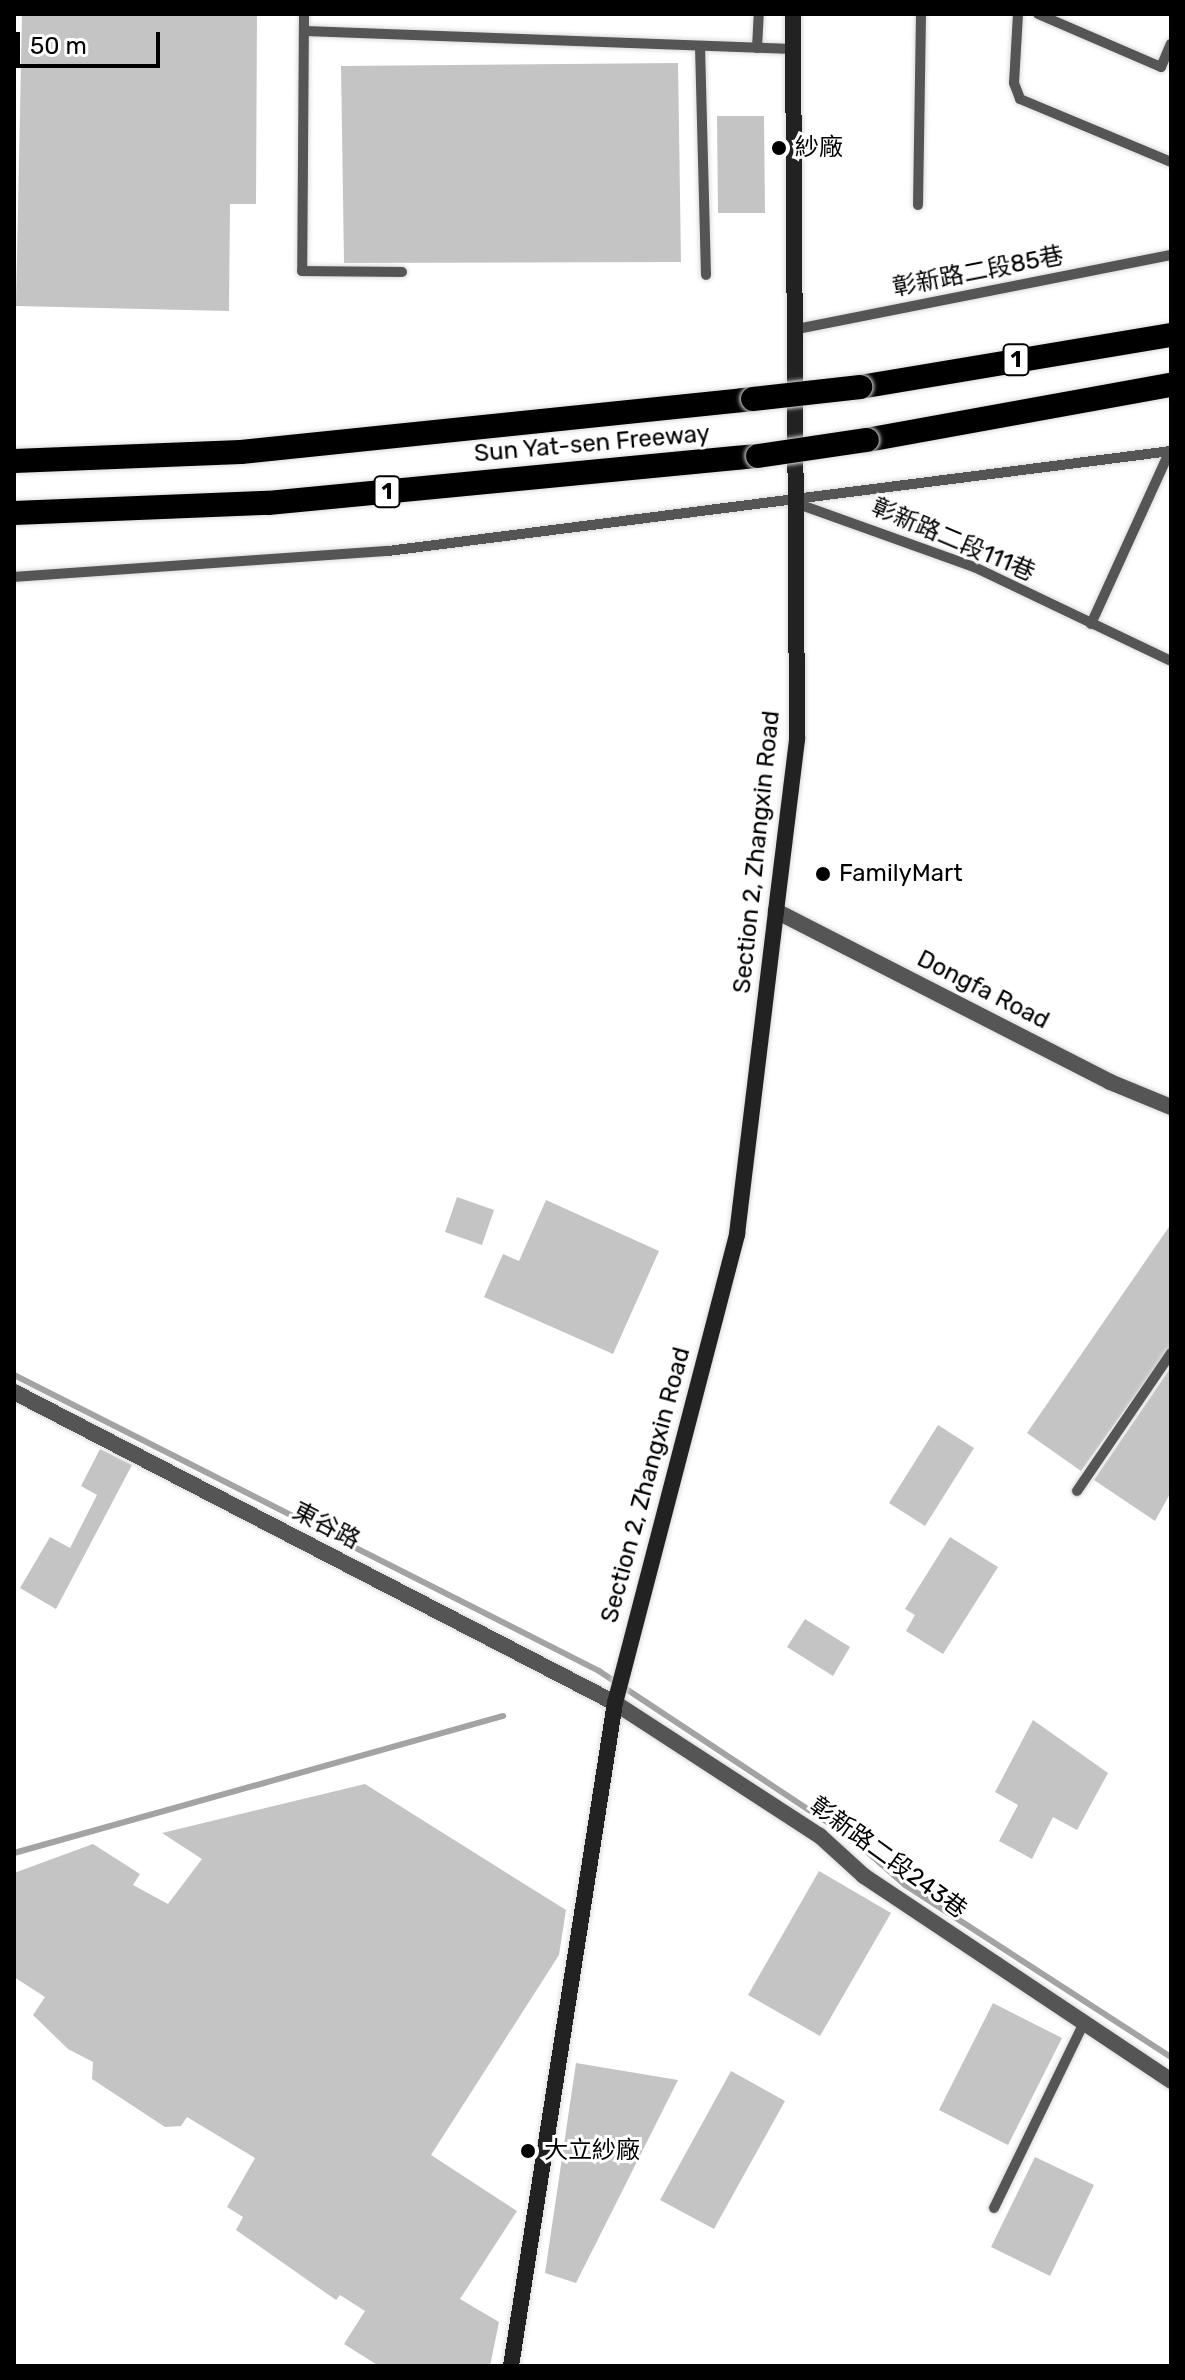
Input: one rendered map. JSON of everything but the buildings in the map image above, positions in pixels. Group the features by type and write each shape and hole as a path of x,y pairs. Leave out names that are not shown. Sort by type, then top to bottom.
{"highway":[{"name":"Sun Yat-sen Freeway","path":"14,461 241,452 753,399 860,387 1171,335"},
{"name":"Sun Yat-sen Freeway","path":"14,513 268,503 758,456 867,440 1171,385"}],"street":[{"name":"Section 2, Zhangxin Road","path":"615,1703 737,1234 797,739 792,330 793,14"},
{"name":"Dongfa Road","path":"776,911 1110,1082 1171,1107"},
{"name":"東谷路","path":"14,1392 615,1703"},
{"name":"彰新路二段243巷","path":"615,1703 820,1836 864,1876 1171,2081"},
{"path":"511,2366 615,1703"}],"lane":[{"path":"304,14 302,271 402,272"},
{"path":"757,48 759,14"},
{"path":"918,205 921,14"},
{"path":"1018,14 1014,83 1020,99 1171,162"},
{"path":"1038,14 1161,67 1171,44"},
{"path":"305,31 793,49"},
{"path":"700,46 706,275"},
{"name":"彰新路二段85巷","path":"792,330 1171,255"},
{"path":"14,577 388,551 796,503 1170,451"},
{"path":"1091,624 1170,451"},
{"name":"彰新路二段111巷","path":"796,503 974,567 1171,661"},
{"path":"1077,1491 1171,1353"},
{"path":"994,2208 1084,2023"}],"waterway":[{"path":"14,1375 599,1671 854,1840 905,1885 1171,2057"},
{"path":"14,1853 503,1716"}],"place":[{"name":"紗廠","path":"779,148"},
{"name":"FamilyMart","path":"823,874"},
{"name":"大立紗廠","path":"528,2151"}]}
